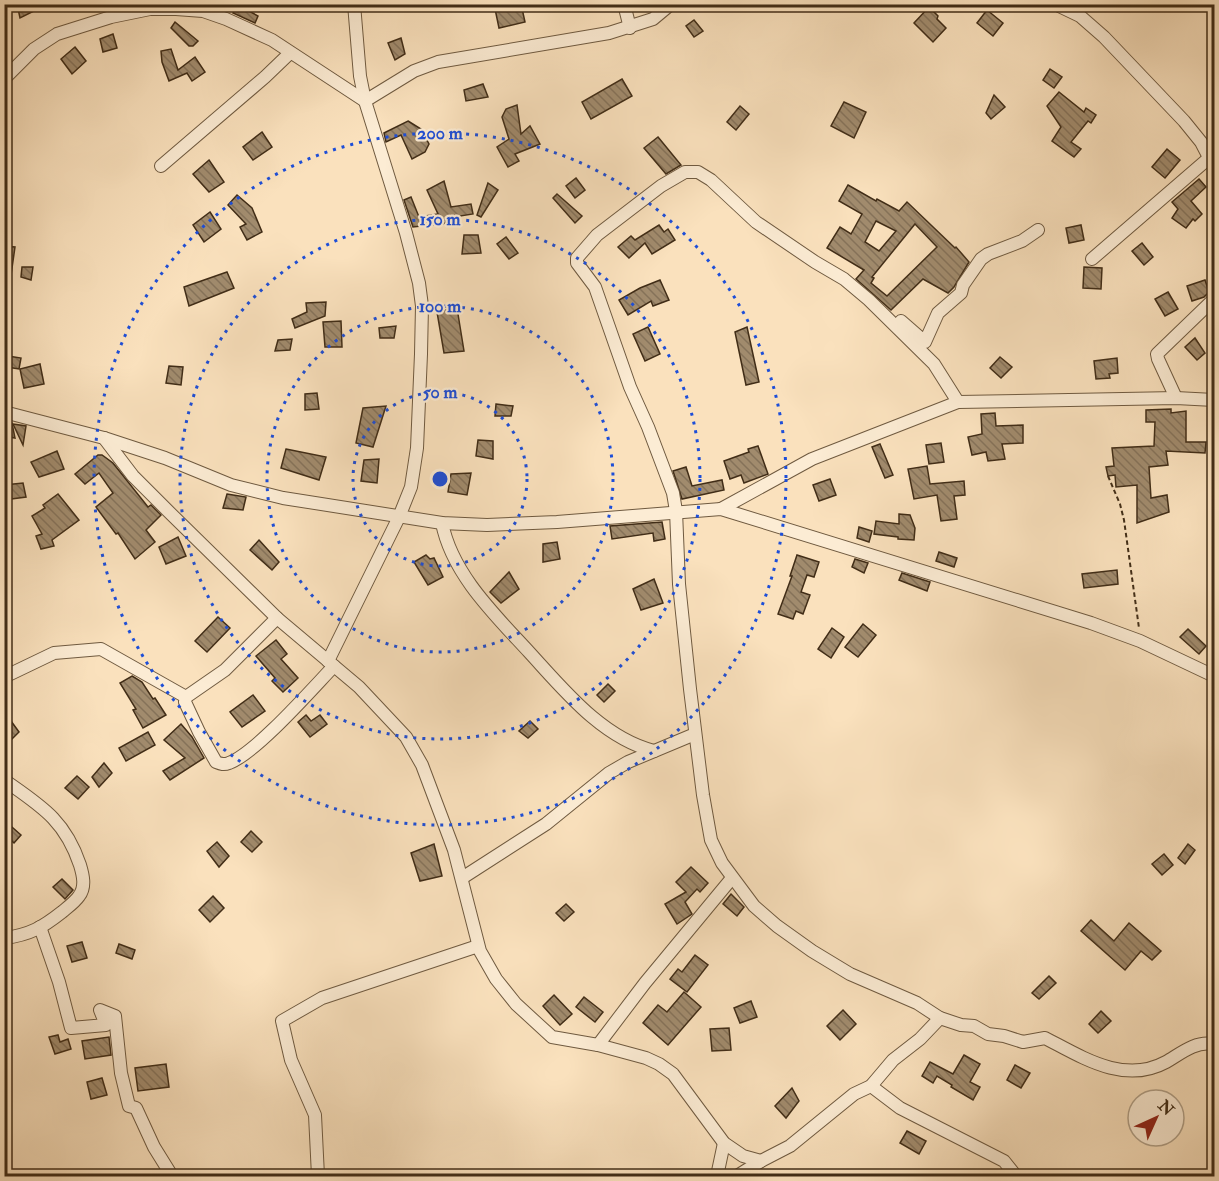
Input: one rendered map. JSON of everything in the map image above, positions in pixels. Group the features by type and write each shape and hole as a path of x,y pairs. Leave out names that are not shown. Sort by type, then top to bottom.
{"street":[{"path":"4,677 54,653 101,649 186,697 189,710 212,758 220,764 228,764 260,741 331,664 411,487 417,448 422,306 415,262 365,101 360,76 354,4"},
{"path":"624,4 630,28"},
{"path":"365,101 414,71 438,62 630,28 653,19 671,4"},
{"path":"1056,4 1080,16 1104,37 1184,121 1201,142 1212,162 1092,259"},
{"path":"4,79 34,49 57,34 111,17 150,9 176,9 203,12 226,19 272,40 365,101"},
{"path":"161,166 265,77 290,52"},
{"path":"958,402 934,364 844,279 756,222 711,180 698,172 685,172 661,186 597,235 577,258 595,287 630,387 673,492 695,734 711,840 732,878 754,906 812,951 850,974 917,1003 940,1018 961,1025 974,1026 988,1034 1023,1042 1045,1038 1081,1058 1125,1071 1146,1071 1196,1045 1214,1042"},
{"path":"897,328 901,321 925,342 938,314 961,293 963,285 981,259 988,254 1022,242 1038,230"},
{"path":"1176,398 1157,354 1215,299"},
{"path":"722,508 812,459 958,402 1176,398 1215,400"},
{"path":"4,412 104,438 165,458 231,485 283,498 442,523 487,525 557,522 722,508 982,591 1026,601 1140,641 1215,676"},
{"path":"104,438 133,476 277,618 359,687 415,749 454,850 478,946 508,996 546,1034 552,1037 598,1045 646,1058 667,1069 724,1143 742,1156 761,1161"},
{"path":"442,523 445,537 459,566 476,592 567,693 616,733 654,751"},
{"path":"186,697 219,675 277,618"},
{"path":"462,878 546,824 609,773 695,734"},
{"path":"4,780 55,818 66,833 83,875 80,896 64,910 34,932 4,938"},
{"path":"598,1045 645,983 732,878"},
{"path":"39,927 59,982 71,1028 106,1025 100,1010 115,1016 122,1073 129,1106 136,1108 154,1147 172,1176"},
{"path":"318,1176 315,1115 291,1060 282,1021 322,998 478,946"},
{"path":"737,1176 790,1146 854,1094 871,1086 893,1060 920,1039 940,1018"},
{"path":"871,1086 900,1108 1004,1161 1016,1176"},
{"path":"717,1176 724,1143"}],"path":[{"path":"1108,476 1124,520 1140,641"}],"building":[{"path":"17,4 48,4 20,18"},
{"path":"494,4 521,4 525,22 499,28"},
{"path":"238,5 258,16 255,23 233,13"},
{"path":"929,7 946,28 933,42 914,23"},
{"path":"987,10 1003,23 993,36 977,23"},
{"path":"694,20 703,31 694,37 686,26"},
{"path":"175,22 198,41 193,46 189,46 171,28"},
{"path":"113,34 117,48 103,52 100,39"},
{"path":"401,38 405,54 395,60 388,43"},
{"path":"75,47 86,61 72,74 61,59"},
{"path":"171,49 178,70 195,57 205,72 192,81 187,73 169,81 162,62 161,51"},
{"path":"1050,69 1062,77 1054,88 1043,80"},
{"path":"622,79 632,96 591,119 582,102"},
{"path":"483,84 488,97 466,101 464,90"},
{"path":"1059,92 1084,112 1086,108 1096,115 1071,142 1081,149 1074,157 1052,141 1061,127 1047,106"},
{"path":"994,95 1005,107 991,119 986,113"},
{"path":"844,102 866,112 854,138 831,126"},
{"path":"517,105 521,134 530,126 540,144 515,154 519,161 508,167 497,147 509,139 502,117 506,109"},
{"path":"740,106 749,114 736,130 727,122"},
{"path":"408,121 421,129 429,144 425,152 412,159 401,135 386,142 384,133"},
{"path":"262,132 272,147 253,160 243,147"},
{"path":"658,137 681,165 666,174 644,148"},
{"path":"1167,149 1180,160 1165,178 1152,167"},
{"path":"209,160 224,182 209,192 193,174"},
{"path":"576,178 585,190 575,198 566,186"},
{"path":"1199,179 1206,187 1191,201 1202,214 1195,221 1193,219 1186,228 1172,218 1178,209 1172,202"},
{"path":"444,181 451,207 471,204 473,214 447,218 448,223 413,227 404,200 411,197 419,217 438,214 427,190"},
{"path":"488,183 498,190 481,217 477,215"},
{"path":"848,185 899,211 907,202 969,262 954,287 948,293 923,279 891,310 856,279 864,270 827,248 840,227 851,234 862,214 839,201","holes":["876,221 896,231 879,251 865,242","915,224 937,247 887,296 871,283 874,278 872,277"]},
{"path":"557,194 582,216 575,223 553,198"},
{"path":"237,195 252,208 262,232 247,240 240,227 246,224 228,205"},
{"path":"210,212 221,229 204,242 193,225"},
{"path":"659,225 664,232 668,229 675,240 652,254 645,243 629,258 618,247 631,236 635,240"},
{"path":"1081,225 1084,240 1069,243 1066,228"},
{"path":"464,235 478,235 481,253 462,254"},
{"path":"506,237 518,253 509,259 497,244"},
{"path":"1142,243 1153,257 1144,265 1132,251"},
{"path":"4,246 15,247 10,282 4,281"},
{"path":"22,267 33,267 31,280 21,277"},
{"path":"1084,267 1102,268 1101,289 1083,288"},
{"path":"227,272 234,288 189,306 184,287"},
{"path":"660,280 669,300 653,306 651,301 628,315 619,300"},
{"path":"1205,280 1209,292 1204,297 1192,301 1187,286"},
{"path":"1168,292 1178,309 1165,316 1155,299"},
{"path":"326,302 325,316 295,328 292,319 307,312 306,303"},
{"path":"457,308 464,351 444,353 437,312"},
{"path":"341,321 342,347 325,347 323,322"},
{"path":"396,326 394,338 380,338 379,328"},
{"path":"648,327 660,354 645,361 633,334"},
{"path":"747,327 759,382 746,385 735,332"},
{"path":"1195,338 1205,353 1197,360 1185,347"},
{"path":"292,339 290,350 275,351 278,340"},
{"path":"8,356 21,358 19,369 7,367"},
{"path":"1000,357 1012,367 1001,378 990,368"},
{"path":"1117,358 1118,373 1109,374 1110,378 1096,379 1094,361"},
{"path":"40,364 44,384 24,388 20,369"},
{"path":"169,366 183,367 181,385 166,383"},
{"path":"317,393 319,409 305,410 305,394"},
{"path":"496,404 513,406 511,416 495,416"},
{"path":"386,406 373,447 356,443 363,408"},
{"path":"1171,409 1171,413 1186,411 1186,442 1206,442 1205,453 1166,451 1168,465 1149,467 1151,498 1167,495 1169,512 1137,523 1137,485 1116,487 1115,475 1108,476 1106,467 1114,466 1112,448 1154,446 1155,422 1146,422 1146,410"},
{"path":"995,413 996,426 1023,425 1023,443 1002,444 1005,459 988,461 986,452 972,455 968,437 982,434 981,414"},
{"path":"4,421 12,423 15,438 4,436"},
{"path":"13,424 26,426 23,445"},
{"path":"478,440 493,441 493,459 476,456"},
{"path":"941,443 944,462 929,464 926,445"},
{"path":"880,444 893,475 885,478 872,447"},
{"path":"758,446 768,474 744,483 741,475 730,479 724,461 749,452 748,449"},
{"path":"286,449 326,457 319,480 281,468"},
{"path":"57,451 64,469 39,477 31,462"},
{"path":"98,455 102,455 113,463 148,507 151,505 161,515 146,530 155,542 135,559 118,533 116,534 96,507 113,493 99,473 85,484 75,474"},
{"path":"379,459 377,483 361,481 364,460"},
{"path":"927,466 930,484 964,481 965,495 954,496 957,519 941,521 937,495 914,499 908,469"},
{"path":"686,467 692,486 722,480 724,490 682,499 673,471"},
{"path":"471,473 467,495 448,492 451,474"},
{"path":"830,479 836,495 819,501 813,485"},
{"path":"23,483 26,497 4,500 4,485"},
{"path":"58,494 79,520 52,540 54,546 41,549 36,536 42,534 32,516 45,508 43,505"},
{"path":"227,494 246,497 243,510 223,508"},
{"path":"899,514 910,515 915,528 914,540 874,534 876,521 899,524"},
{"path":"662,522 665,539 654,541 653,533 612,539 610,526"},
{"path":"859,527 872,531 869,542 857,538"},
{"path":"178,537 186,556 166,564 159,547"},
{"path":"259,540 279,562 272,570 250,550"},
{"path":"557,542 560,559 543,562 543,544"},
{"path":"939,552 957,558 954,567 936,561"},
{"path":"426,555 430,559 434,558 443,577 428,585 414,562"},
{"path":"797,555 819,562 814,577 807,575 801,592 810,595 803,614 796,611 793,619 778,614"},
{"path":"855,559 868,563 864,573 852,567"},
{"path":"1117,570 1118,584 1084,588 1082,574"},
{"path":"509,572 519,589 501,603 490,592"},
{"path":"902,573 930,582 927,591 899,580"},
{"path":"654,579 663,603 641,610 633,589"},
{"path":"218,617 230,628 207,652 195,641"},
{"path":"863,624 876,635 858,657 845,647"},
{"path":"832,628 844,637 831,658 818,649"},
{"path":"1188,629 1206,646 1199,654 1180,637"},
{"path":"276,640 287,654 281,659 298,678 283,692 272,681 275,678 256,656"},
{"path":"132,676 142,682 166,715 143,728 133,710 136,709 120,683"},
{"path":"608,684 615,691 604,702 597,695"},
{"path":"253,695 265,711 242,727 230,712"},
{"path":"306,715 311,721 320,715 327,724 310,737 298,722"},
{"path":"11,721 19,732 4,747 4,723"},
{"path":"530,721 538,729 528,738 519,731"},
{"path":"181,724 192,737 204,758 170,780 163,771 185,758 164,740"},
{"path":"148,732 155,745 126,761 119,748"},
{"path":"104,763 112,773 99,787 92,777"},
{"path":"77,776 89,787 78,799 65,788"},
{"path":"4,820 21,835 14,843 4,834"},
{"path":"251,831 262,842 252,852 241,842"},
{"path":"217,842 229,856 219,867 207,851"},
{"path":"434,844 442,876 420,881 411,853"},
{"path":"1188,844 1195,850 1185,864 1178,858"},
{"path":"1164,854 1173,865 1162,875 1152,864"},
{"path":"691,867 708,883 700,892 697,889 685,902 692,914 677,924 665,904 686,892 676,882"},
{"path":"62,879 73,890 65,899 53,887"},
{"path":"731,894 744,907 737,916 723,904"},
{"path":"213,896 224,908 210,922 199,910"},
{"path":"566,904 574,912 564,921 556,913"},
{"path":"1091,920 1114,941 1129,923 1161,951 1152,960 1141,951 1125,970 1081,931"},
{"path":"82,942 87,958 72,962 67,946"},
{"path":"119,944 135,950 132,959 116,953"},
{"path":"695,955 708,965 687,992 670,979 678,969 682,972"},
{"path":"1049,976 1056,983 1039,999 1032,993"},
{"path":"684,992 701,1007 668,1045 643,1023 658,1005 667,1012"},
{"path":"554,995 572,1014 560,1025 543,1006"},
{"path":"584,997 603,1012 595,1022 576,1007"},
{"path":"751,1001 757,1017 740,1023 734,1008"},
{"path":"843,1010 856,1024 840,1040 827,1026"},
{"path":"1101,1011 1111,1021 1098,1033 1089,1024"},
{"path":"729,1028 731,1050 712,1051 710,1029"},
{"path":"58,1035 60,1042 68,1039 71,1049 55,1054 49,1037"},
{"path":"109,1037 111,1055 85,1059 82,1041"},
{"path":"964,1055 980,1064 970,1082 980,1087 973,1100 937,1076 933,1083 922,1076 930,1062 953,1074"},
{"path":"166,1064 169,1087 138,1091 135,1068"},
{"path":"1015,1065 1030,1073 1021,1088 1007,1080"},
{"path":"102,1078 107,1095 91,1099 87,1082"},
{"path":"792,1088 799,1101 786,1118 775,1106"},
{"path":"907,1131 926,1141 919,1154 900,1143"}]}
